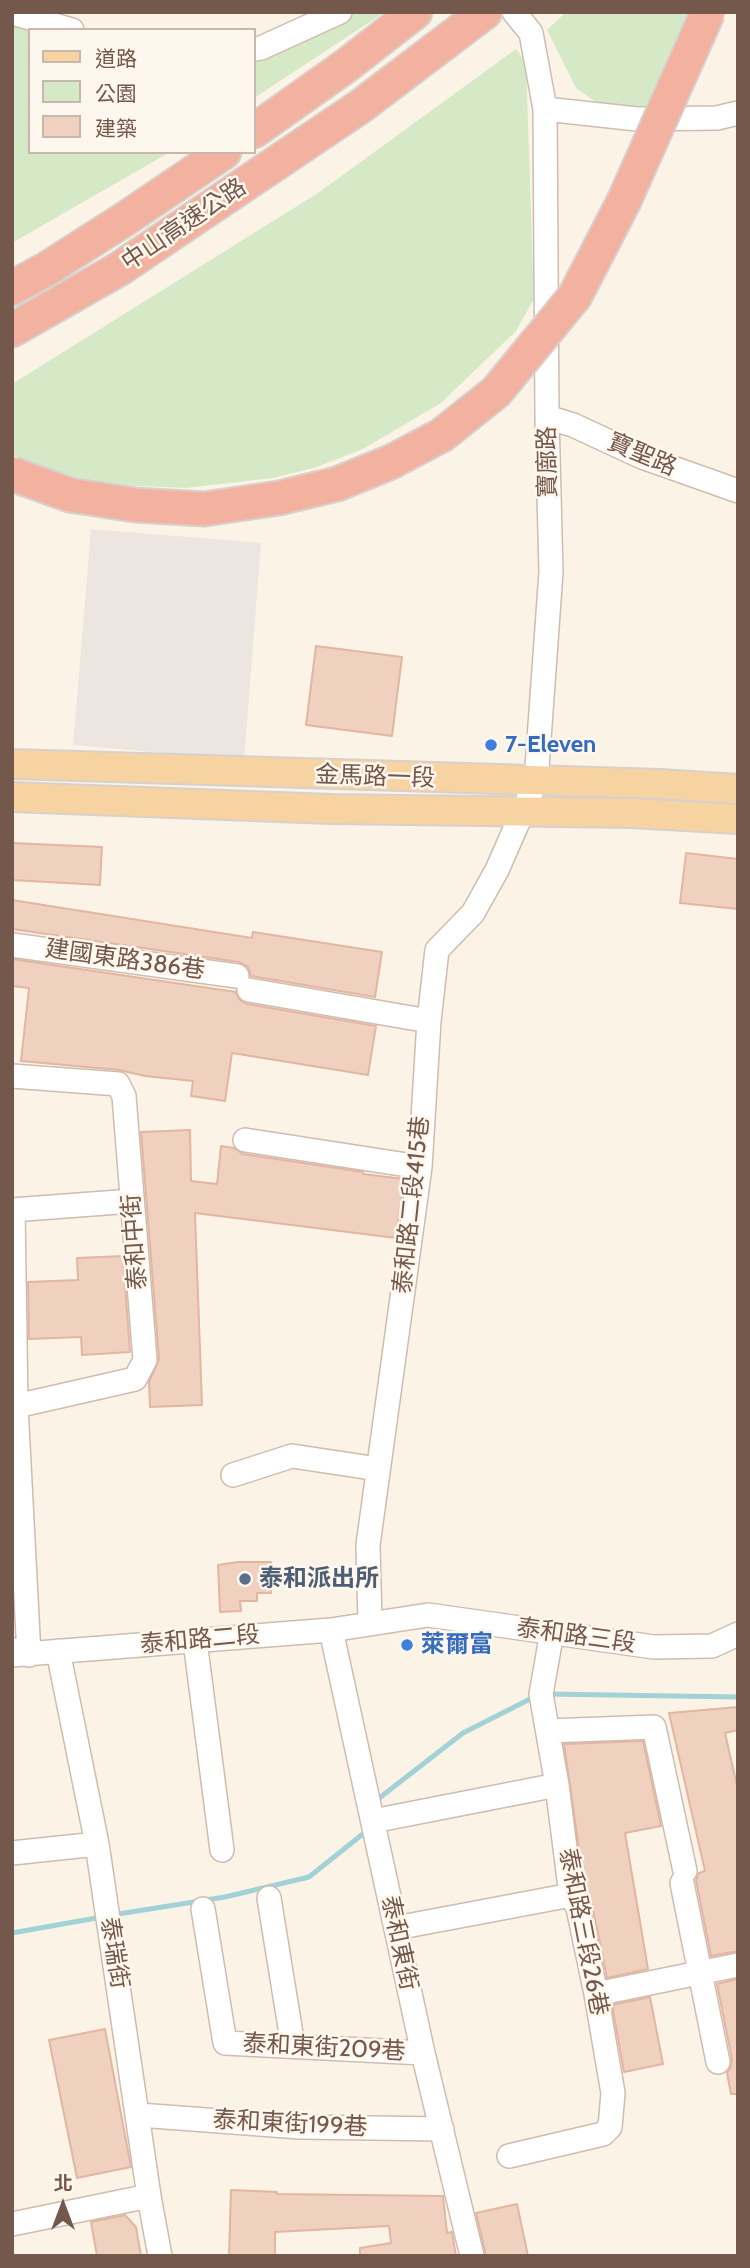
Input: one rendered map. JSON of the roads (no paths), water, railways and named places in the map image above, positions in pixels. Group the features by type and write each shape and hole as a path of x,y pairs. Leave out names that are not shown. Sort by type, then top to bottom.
{"highway":[{"path":"256,130 347,65 415,12"},
{"name":"中山高速公路","path":"12,330 142,253 361,106 485,12"},
{"path":"12,474 70,495 135,505 204,509 279,498 337,484 391,462 442,435 496,392 575,296 624,201 708,12"},
{"name":"中山高速公路","path":"12,288 125,219 220,154"}],"main road":[{"name":"金馬路一段","path":"12,764 738,789"},
{"name":"金馬路一段","path":"12,797 331,809 631,813 738,819"}],"street":[{"path":"256,49 340,12"},
{"name":"寶廍路","path":"514,12 531,33 545,109 551,572 536,781 522,810"},
{"path":"23,15 65,28"},
{"path":"545,109 637,119 717,118 738,113"},
{"name":"寶聖路","path":"547,417 573,425 642,457 738,491"},
{"name":"泰和路二段415巷","path":"370,1623 368,1545 420,1167 429,1021 438,950 473,913 497,870 522,810"},
{"name":"建國東路386巷","path":"12,944 243,983 429,1021"},
{"name":"泰和中街","path":"12,1076 118,1084 124,1096 145,1360 135,1379 14,1406"},
{"path":"244,1140 420,1167"},
{"path":"18,1653 13,1210 132,1201"},
{"path":"233,1475 292,1456 378,1469"},
{"name":"泰和路三段","path":"370,1623 428,1615 654,1647 712,1646 738,1634"},
{"name":"泰和路二段","path":"18,1653 331,1630 370,1623"},
{"name":"泰和東街","path":"331,1630 423,2053 472,2256"},
{"name":"泰和路三段26巷","path":"509,2156 603,2134 610,2127 612,2093 596,1994 578,1908 571,1895 557,1785 541,1694 552,1632"},
{"path":"195,1640 222,1850"},
{"name":"泰瑞街","path":"58,1651 97,1844 160,2256"},
{"path":"548,1731 654,1727 718,2062"},
{"path":"371,1812 557,1785"},
{"path":"12,1853 97,1844"},
{"path":"396,1928 571,1895"},
{"path":"269,1898 293,2046"},
{"name":"泰和東街209巷","path":"203,1909 225,2043 423,2053"},
{"path":"596,1994 738,1965"},
{"name":"泰和東街199巷","path":"139,2115 300,2127 442,2129"},
{"path":"12,2224 149,2196"}],"waterway":[{"path":"548,1694 738,1697"},
{"path":"376,1803 463,1733 536,1696"},
{"path":"112,1915 225,1897 309,1877 364,1833 366,1828"},
{"path":"12,1933 102,1917"}],"place":[{"name":"7-Eleven","path":"491,745"},
{"name":"泰和派出所","path":"245,1579"},
{"name":"萊爾富","path":"407,1645"}]}
